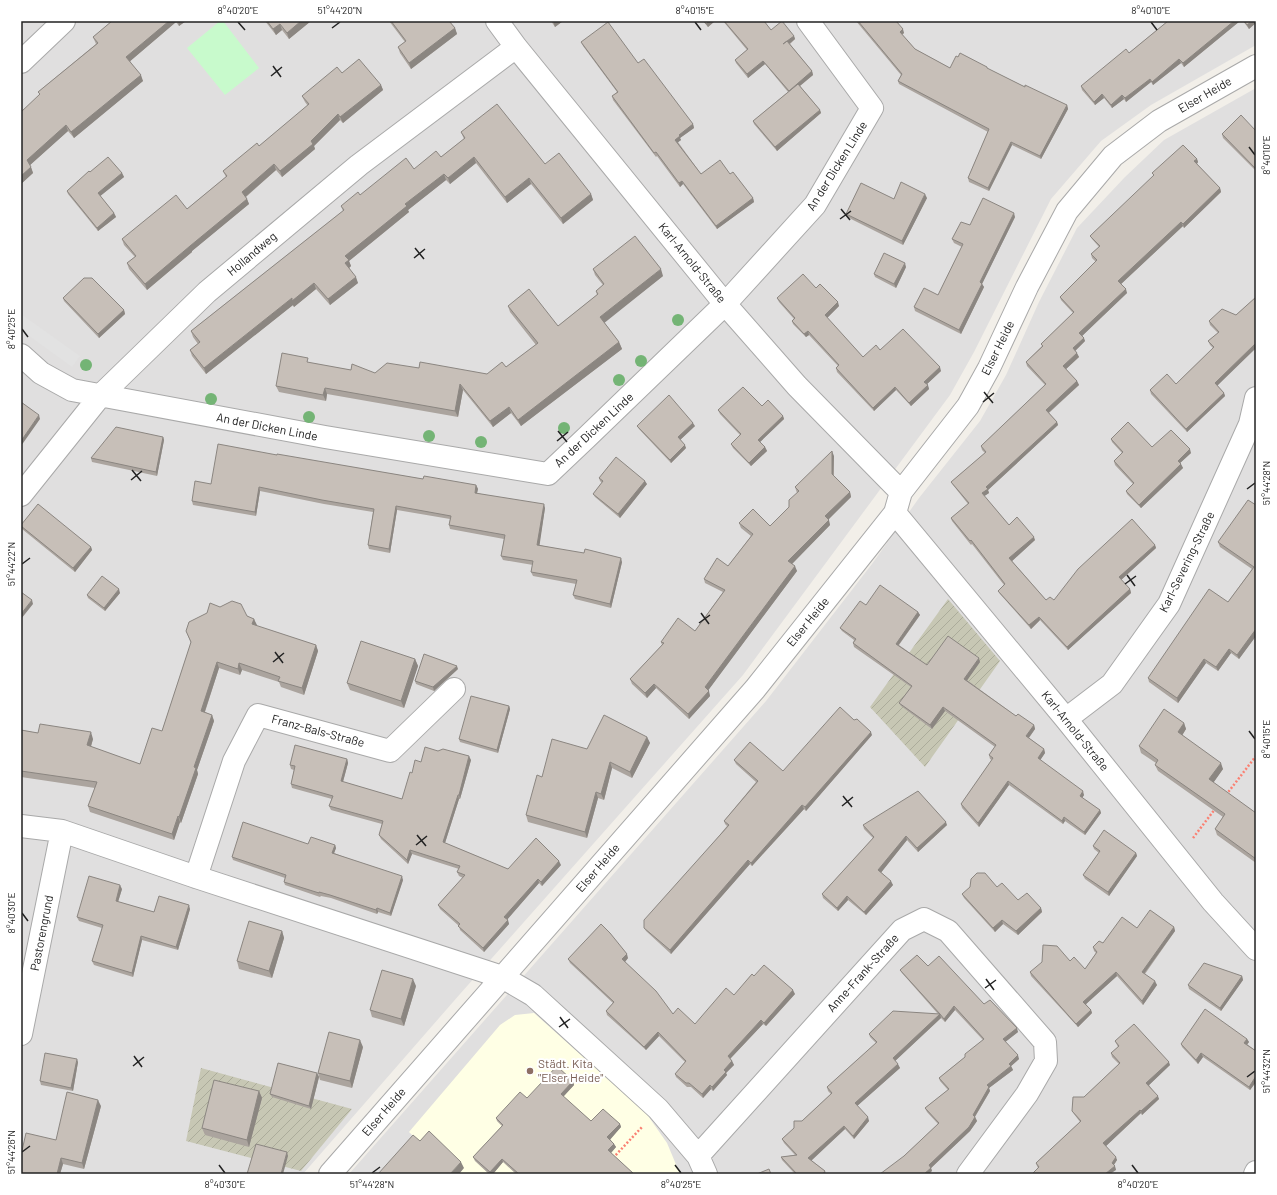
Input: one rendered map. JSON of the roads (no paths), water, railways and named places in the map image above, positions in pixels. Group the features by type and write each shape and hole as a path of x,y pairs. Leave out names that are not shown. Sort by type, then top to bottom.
{"street":[{"path":"21,62 64,21"},
{"name":"Karl-Arnold-Straße","path":"497,21 516,47 725,304 797,386 901,492"},
{"name":"An der Dicken Linde","path":"21,356 42,373 72,390 325,437 548,474 725,304 815,205 872,108 808,21"},
{"name":"Hollandweg","path":"21,496 101,395 207,292 359,165 516,47"},
{"name":"Elser Heide","path":"330,1174 755,688 895,513 901,492 968,406 988,368 1026,287 1067,211 1112,156 1159,122 1256,66"},
{"name":"Karl-Severing-Straße","path":"1066,719 1112,684 1169,604 1253,428 1256,398"},
{"name":"Karl-Arnold-Straße","path":"895,513 1066,719 1213,902 1256,949"},
{"name":"Franz-Bals-Straße","path":"196,877 234,760 258,715 390,751 454,689"},
{"path":"21,826 62,831 196,877 502,977"},
{"name":"Pastorengrund","path":"21,1034 62,831"},
{"name":"Anne-Frank-Straße","path":"502,977 533,995 658,1109 702,1165 902,930 924,919 948,931 1045,1042 1046,1061 1027,1094 968,1174"}],"place":[{"name":"Städt. Kita \"Elser Heide\"","path":"530,1071"}]}
